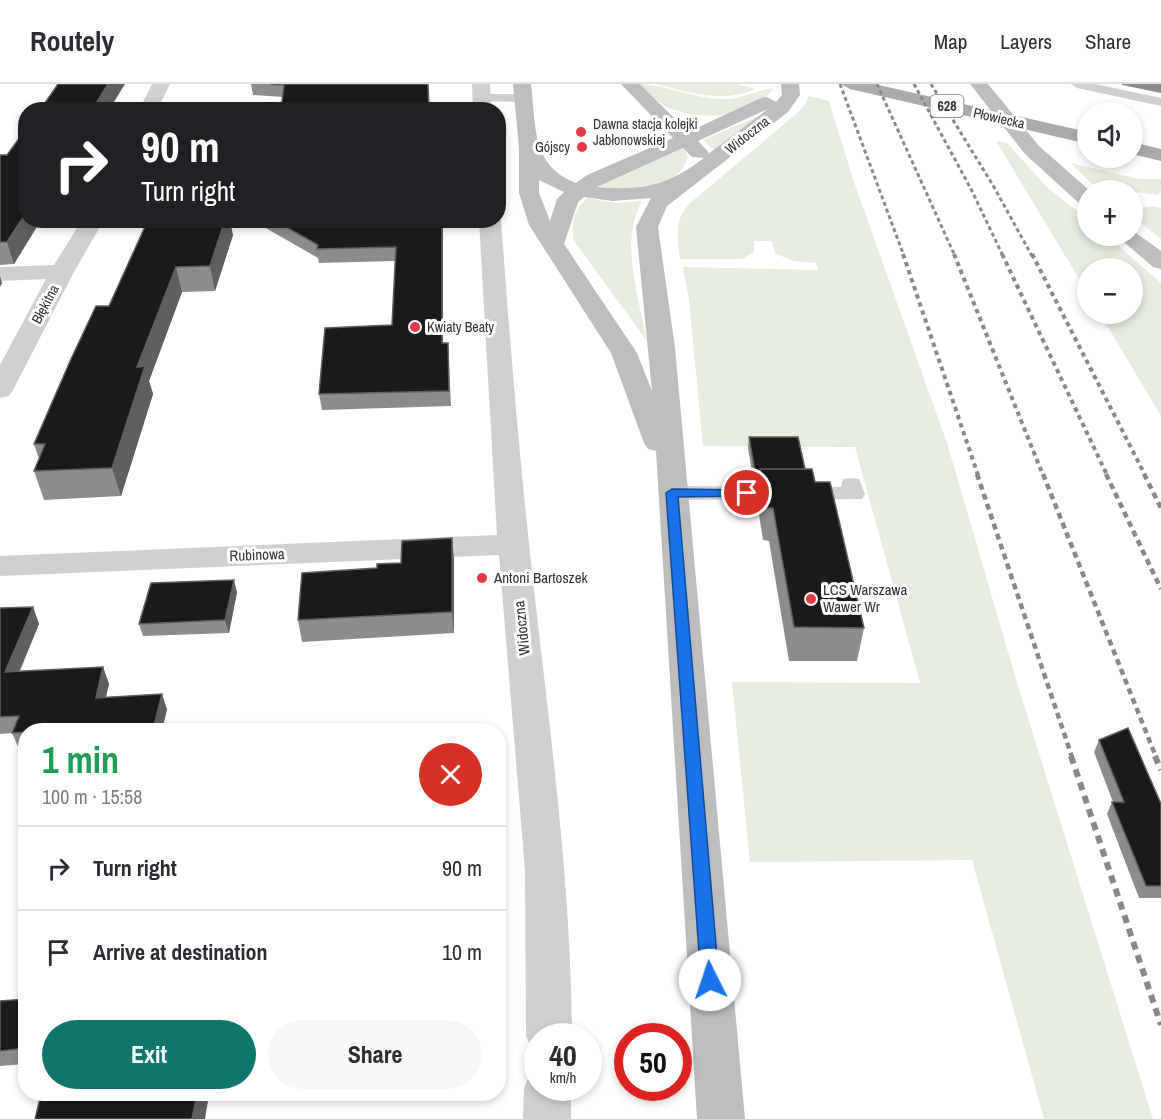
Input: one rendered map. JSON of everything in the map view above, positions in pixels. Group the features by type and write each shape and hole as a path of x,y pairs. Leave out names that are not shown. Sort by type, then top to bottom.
{"main road":[{"path":"529,148 546,176 579,189 631,194 664,189 689,178 700,161 699,152 630,84"},
{"path":"553,244 568,199 579,189 594,179 760,107 788,84"},
{"name":"Widoczna","path":"721,1119 662,348 647,227 658,203 782,108 791,95 788,84"},
{"name":"Płowiecka","path":"850,84 1077,136"},
{"name":"Płowiecka","path":"920,84 1077,119"},
{"path":"979,84 1032,150 1077,191"},
{"name":"Widoczna","path":"522,91 529,148 529,193 540,225 624,353 671,484"},
{"path":"659,112 705,119 722,119 746,114"},
{"path":"1143,133 1161,137"},
{"path":"1143,151 1161,155"},
{"path":"1141,246 1161,262"}],"street":[{"path":"152,102 161,84"},
{"name":"Błękitna","path":"0,390 88,228"},
{"name":"Widoczna","path":"491,228 514,544 533,738 551,971 549,1023"},
{"path":"0,274 62,273"},
{"name":"Rubinowa","path":"0,566 514,544"},
{"path":"548,1101 548,1119"}],"lane":[{"path":"1077,84 1161,102"},
{"path":"482,97 522,91"},
{"path":"671,484 778,484 854,494 851,484"}],"shaded area":[{"path":"640,84 717,99 733,98 773,89 764,99 739,112 710,116 669,108"},
{"path":"656,84 736,84 755,89 731,96 718,96 693,93"},
{"path":"809,96 829,101 853,179 948,446 1018,686 1153,1119 1044,1119 972,860 750,862 732,682 920,683 855,447 703,446 689,300 683,267 818,270 816,263 794,261 776,254 771,241 754,241 754,252 742,259 680,259 679,223 689,204 795,115 805,105"},
{"path":"761,115 716,152 703,140"},
{"path":"996,141 1007,143 1047,187 1077,211 1077,246 1118,246 1132,258 1077,258 1077,275"},
{"path":"684,148 688,157 682,169 662,183 637,189 599,186"},
{"path":"1071,163 1077,164 1077,168 1092,168 1139,179 1161,179 1161,193 1158,193 1159,195 1143,193 1143,180 1088,180"},
{"path":"587,198 615,203 642,201 635,217 631,252 647,341 574,241 574,218"},
{"path":"1143,207 1161,208 1161,239 1143,225"},
{"path":"1143,267 1161,283 1161,416 1106,324 1143,324"}],"building":[{"path":"58,84 108,84 97,102 46,102"},
{"path":"270,84 428,84 429,102 282,102 284,85"},
{"path":"18,140 18,225 7,242 0,242 0,155 7,155"},
{"path":"144,228 222,228 210,266 176,267 137,367 145,366 112,468 34,471 45,444 34,444 71,359 96,306 109,306"},
{"path":"288,228 442,228 442,343 448,343 449,391 319,394 325,328 392,325 396,247 317,249 318,245"},
{"path":"749,437 798,437 805,469 760,469 760,473 755,472"},
{"path":"760,469 812,469 815,482 830,482 864,628 794,627 773,508 767,508"},
{"path":"452,538 452,612 298,620 302,573 377,568 377,564 401,563 402,541"},
{"path":"234,580 225,620 139,624 151,583"},
{"path":"33,607 5,672 103,667 96,698 162,694 155,723 18,723 18,733 12,733 19,716 0,717 0,608"},
{"path":"1128,728 1161,804 1161,886 1146,886 1112,802 1124,802 1099,740"},
{"path":"18,1000 18,1049 0,1051 0,1001"},
{"path":"39,1101 196,1101 192,1119 35,1119"}],"railway":[{"path":"840,84 904,256"},
{"path":"877,84 955,256"},
{"path":"914,84 971,189 1003,256"},
{"path":"931,84 994,187 1032,256"},
{"path":"903,254 978,475"},
{"path":"954,254 1043,475"},
{"path":"1002,254 1107,475"},
{"path":"1032,254 1145,475"},
{"path":"977,474 1072,757"},
{"path":"1043,474 1156,757"},
{"path":"1106,474 1161,589"},
{"path":"1144,474 1161,508"},
{"path":"1071,756 1161,1025"},
{"path":"1155,756 1161,770"}],"place":[{"name":"Dawna stacja kolejki Jabłonowskiej","path":"581,132"},
{"name":"Gójscy","path":"582,147"},
{"name":"Kwiaty Beaty","path":"415,327"},
{"name":"Antoni Bartoszek","path":"482,578"},
{"name":"LCS Warszawa Wawer Wr","path":"811,599"}],"route":[{"path":"710,980 672,493 747,493"}]}
